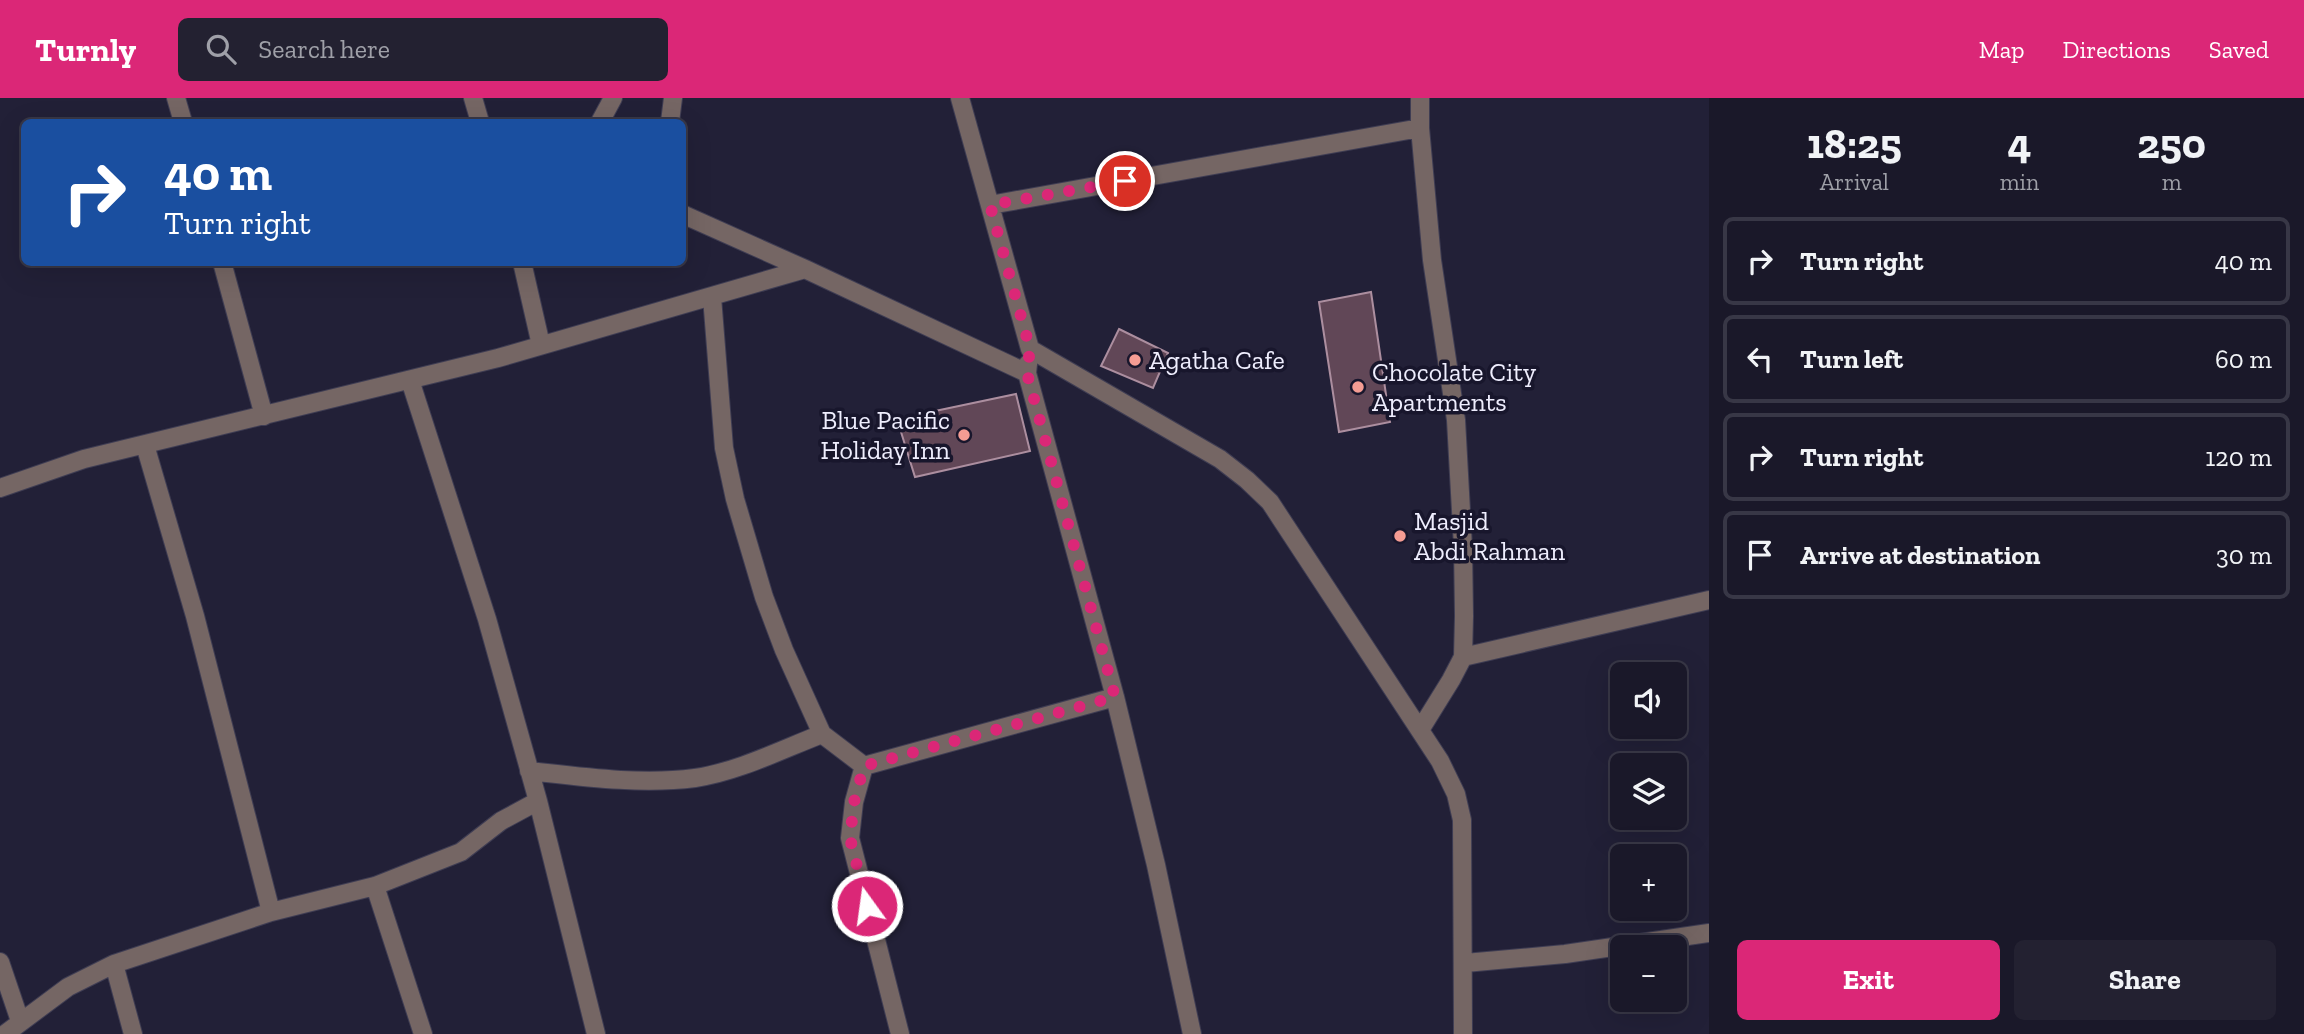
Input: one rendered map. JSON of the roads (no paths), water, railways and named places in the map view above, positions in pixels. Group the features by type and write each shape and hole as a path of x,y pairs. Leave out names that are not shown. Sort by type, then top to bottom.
{"street":[{"path":"176,98 182,119"},
{"path":"473,98 479,119"},
{"path":"602,119 613,98"},
{"path":"670,119 673,98"},
{"path":"960,98 1030,349 1027,373 1115,697 1156,865 1192,1034"},
{"path":"1420,98 1420,128 1432,260 1456,420 1463,547 1463,657 1420,730"},
{"path":"990,205 1420,128"},
{"path":"686,216 1027,373"},
{"path":"223,266 264,416"},
{"path":"523,266 541,345"},
{"path":"0,488 85,459 498,358 805,269"},
{"path":"712,297 724,448 735,499 764,597 784,650 822,734 864,766"},
{"path":"1030,349 1220,459 1270,502 1420,730 1446,772 1456,794 1462,820 1464,1034"},
{"path":"410,380 487,619 538,801 596,1034"},
{"path":"145,445 195,615 271,912"},
{"path":"1463,657 1709,600"},
{"path":"864,766 1115,697"},
{"path":"529,771 598,778 696,778 732,768 822,734"},
{"path":"864,766 854,802 850,838 900,1034"},
{"path":"5,1034 68,987 114,964 271,912 375,886 461,852 501,821 538,801"},
{"path":"375,886 423,1034"},
{"path":"1465,962 1565,954 1709,933"},
{"path":"0,961 20,1021"},
{"path":"114,964 133,1034"}],"place":[{"name":"Agatha Cafe","path":"1135,360"},
{"name":"Chocolate City Apartments","path":"1358,387"},
{"name":"Blue Pacific Holiday Inn","path":"964,435"},
{"name":"Masjid Abdi Rahman","path":"1400,536"}]}
